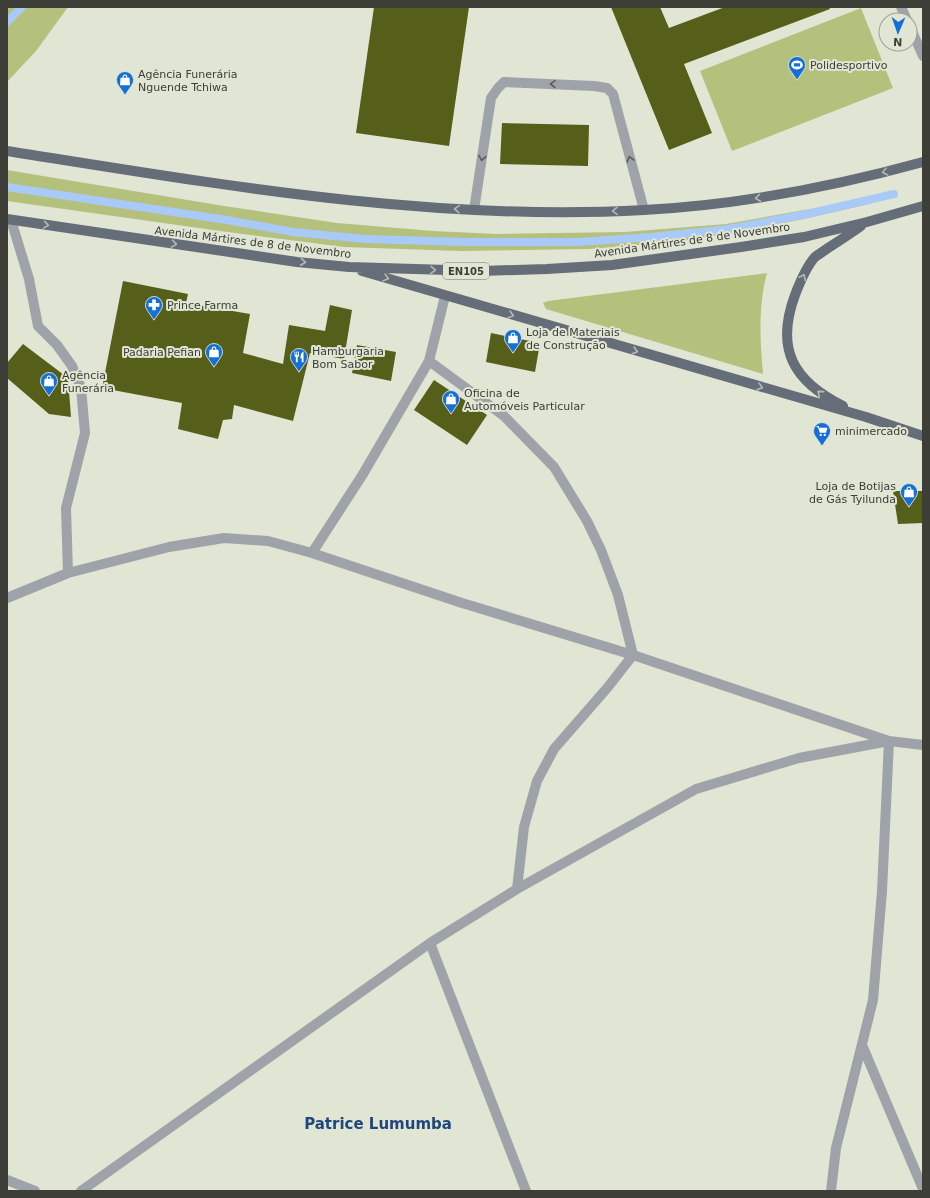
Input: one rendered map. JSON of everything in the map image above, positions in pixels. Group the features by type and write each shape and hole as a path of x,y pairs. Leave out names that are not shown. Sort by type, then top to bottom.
{"main road":[{"path":"7,151 265,191 335,200 523,212 644,210 726,202 849,181 923,162"},
{"name":"Avenida Mártires de 8 de Novembro","path":"9,219 249,255 348,267 481,272 612,265 741,247 804,237 867,222 923,206"},
{"path":"866,417 825,397 803,378 792,360 786,342 788,319 792,303 804,273 816,257 867,222"},
{"path":"348,267 866,417 923,436"}],"street":[{"path":"918,45 923,56"},
{"path":"474,210 492,98 504,82 594,86 607,88 613,94 644,210"},
{"path":"9,219 29,279 38,326 57,345 72,366 81,388 85,433 66,508 68,574"},
{"path":"312,553 363,474 429,361 445,296"},
{"path":"429,361 504,416 554,467 588,521 601,550 618,595 633,655"},
{"path":"7,598 68,574 168,547 224,538 268,541 312,553 462,603 633,655 889,741 923,745"},
{"path":"517,889 524,826 536,781 554,749 608,687 633,655"},
{"path":"81,1191 430,943 517,889 696,789 800,758 889,741"},
{"path":"831,1191 836,1148 873,1000 882,891 889,741"},
{"path":"430,943 526,1191"},
{"path":"862,1045 923,1189"},
{"path":"7,1180 35,1191"}],"green space":[{"path":"7,7 68,7 36,51 7,82"},
{"name":"Polidesportivo","path":"861,8 893,88 732,151 700,71"},
{"path":"7,170 337,223 433,231 497,234 625,232 726,224 894,194 869,204 804,219 683,241 589,249 461,251 344,247 7,201"},
{"path":"767,273 761,310 763,374 546,309 543,303 548,301"}],"building":[{"path":"374,7 469,7 449,146 356,133"},
{"path":"611,7 660,7 669,28 725,7 829,7 830,9 684,64 712,133 669,150"},
{"path":"502,123 589,125 588,166 500,164"},
{"path":"123,281 188,294 186,303 250,314 243,353 283,364 289,325 325,331 330,305 352,310 344,359 310,353 293,421 234,405 232,419 223,420 218,439 178,429 182,403 102,388"},
{"name":"Loja de Materiais de Construção","path":"491,333 540,343 535,372 486,362"},
{"name":"Agência Funerária","path":"23,344 68,378 71,417 49,414 7,378 7,363"},
{"path":"357,345 396,352 391,381 352,373"},
{"path":"434,380 487,415 467,445 414,410"},
{"name":"Loja de Botijas de Gás Tyilunda","path":"893,491 923,491 923,523 898,524"}],"waterway":[{"path":"7,22 22,7"},
{"path":"7,187 227,220 293,232 365,239 466,242 578,242 651,237 729,229 807,214 894,194"}],"place":[{"name":"Polidesportivo","path":"797,80"},
{"name":"Agência Funerária Nguende Tchiwa","path":"125,95"},
{"name":"Prince Farma","path":"154,320"},
{"name":"Loja de Materiais de Construção","path":"513,353"},
{"name":"Padaria Pefian","path":"214,367"},
{"name":"Hamburgaria Bom Sabor","path":"299,372"},
{"name":"Agência Funerária","path":"49,396"},
{"name":"Oficina de Automóveis Particular","path":"451,414"},
{"name":"minimercado","path":"822,446"},
{"name":"Loja de Botijas de Gás Tyilunda","path":"909,507"}],"district":[{"name":"Patrice Lumumba","path":"378,1124"}]}
